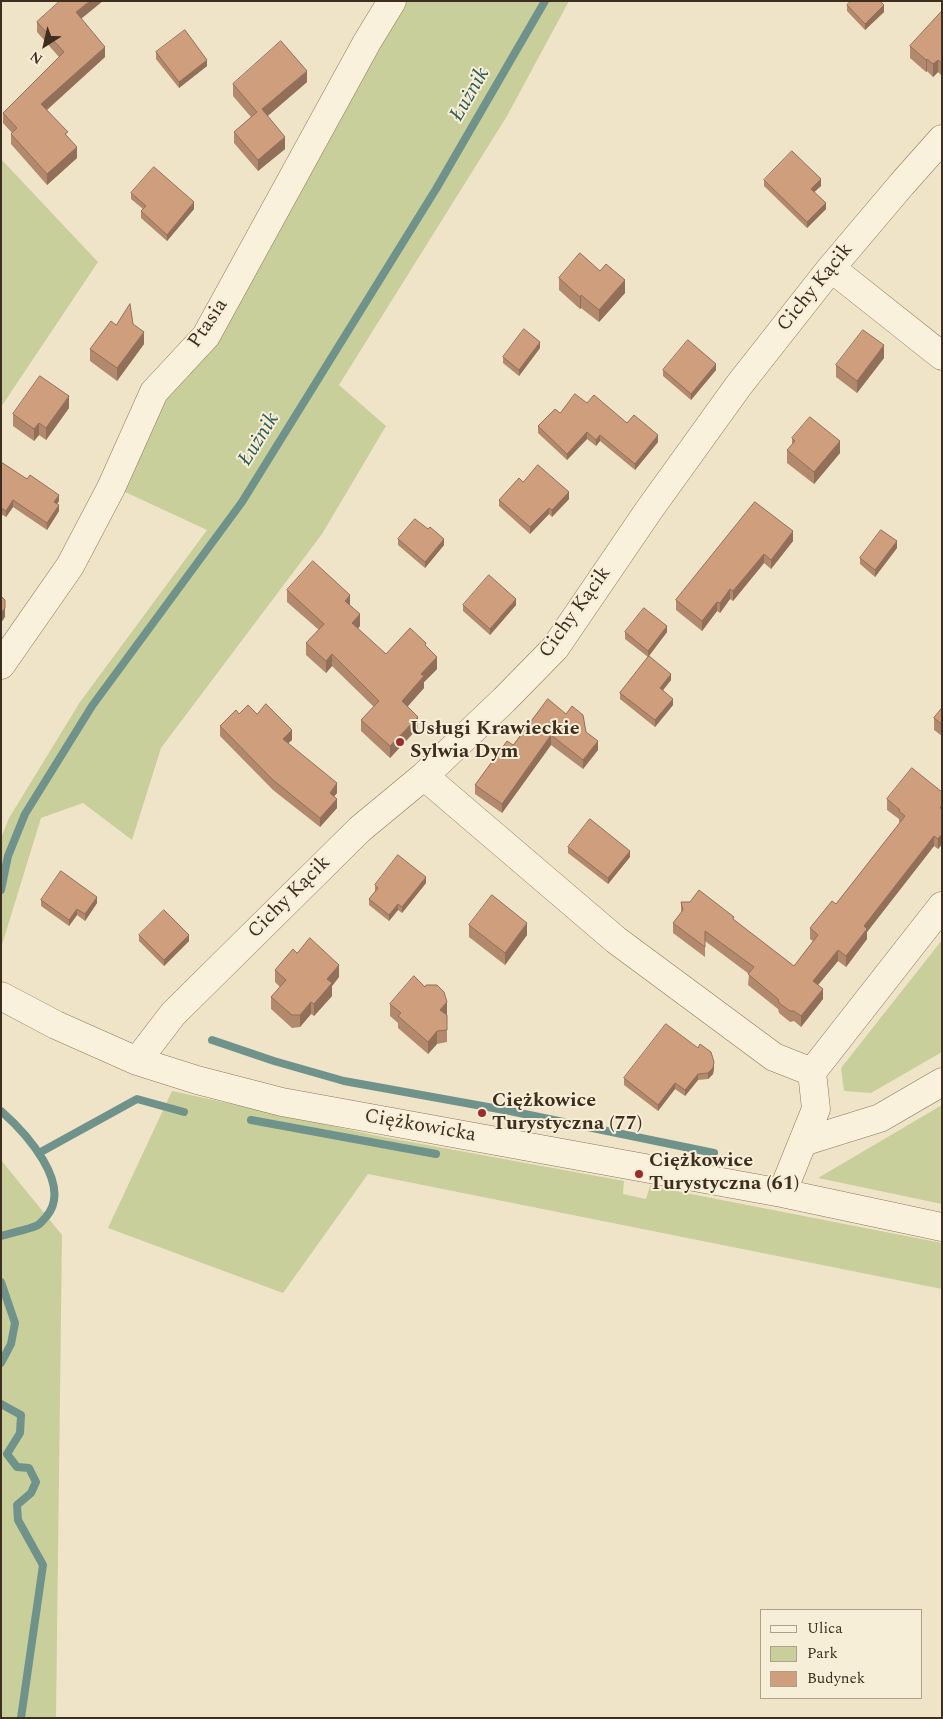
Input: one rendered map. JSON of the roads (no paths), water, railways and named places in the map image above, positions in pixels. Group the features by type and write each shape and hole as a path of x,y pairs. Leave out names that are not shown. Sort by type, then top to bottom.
{"street":[{"name":"Ptasia","path":"1,665 70,566 111,488 154,392 206,336 367,42 392,1"},
{"name":"Cichy Kącik","path":"136,1061 173,1014 360,829 424,776 504,700 555,648 649,510 739,386 831,268 942,140"},
{"path":"831,268 942,356"},
{"path":"424,776 616,940 774,1057 812,1072"},
{"path":"782,1193 816,1109 812,1072 942,906"},
{"name":"Ciężkowicka","path":"1,996 56,1025 136,1061 197,1080 282,1102 782,1193 942,1227"},
{"path":"803,1142 880,1118 942,1082"}],"waterway":[{"name":"Łużnik","path":"1,890 8,856 25,814 92,706 242,502 436,189 545,1"},
{"path":"212,1040 274,1061 344,1081 510,1111 714,1153"},
{"path":"39,1153 137,1099 184,1112"},
{"name":"Łużnik","path":"1,1111 33,1145 43,1160 54,1190 53,1204 46,1217 39,1224 1,1236"},
{"path":"251,1120 436,1154"},
{"name":"Łużnik","path":"1,1282 15,1323 11,1344 1,1363"},
{"name":"Łużnik","path":"1,1404 21,1415 20,1433 7,1454 17,1467 29,1468 36,1482 31,1493 17,1505 18,1520 43,1565 21,1718"}],"place":[{"name":"Usługi Krawieckie Sylwia Dym","path":"400,742"},
{"name":"Ciężkowice Turystyczna (77)","path":"482,1113"},
{"name":"Ciężkowice Turystyczna (61)","path":"639,1174"}]}
